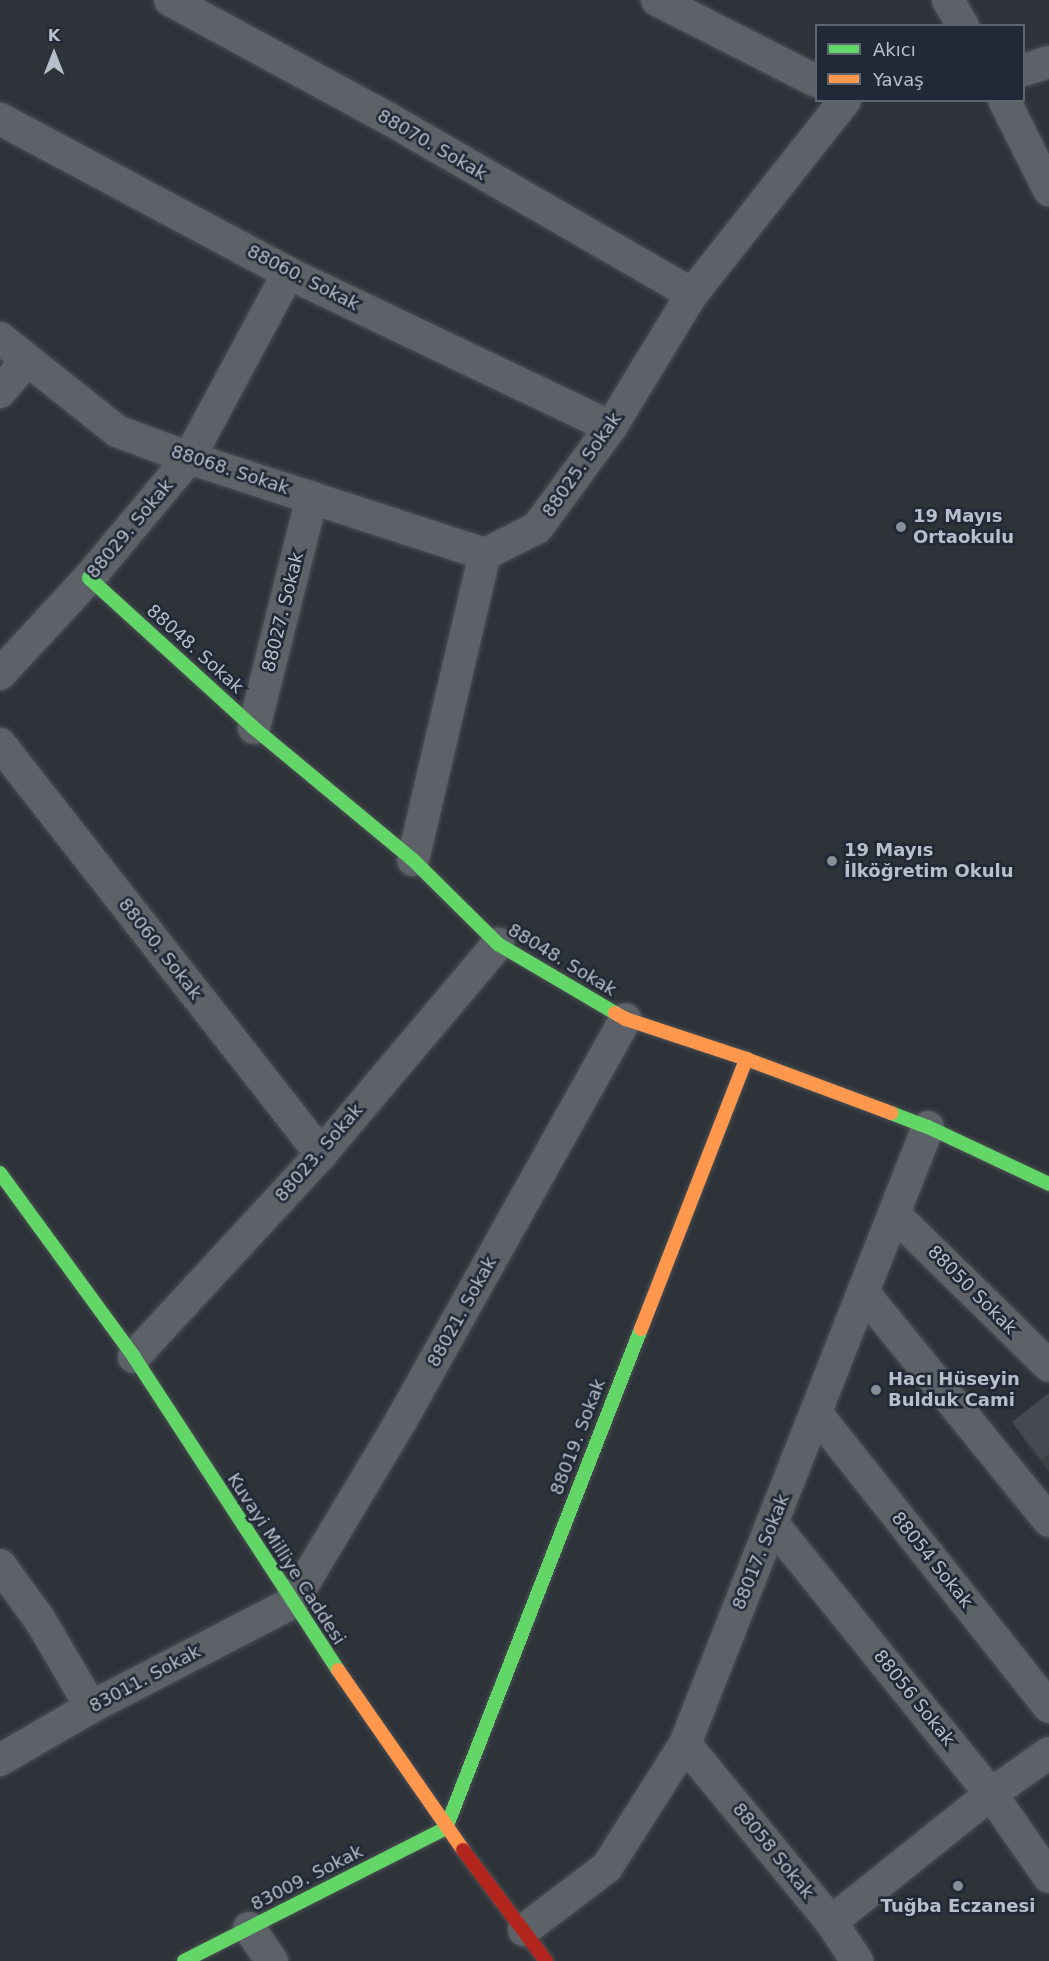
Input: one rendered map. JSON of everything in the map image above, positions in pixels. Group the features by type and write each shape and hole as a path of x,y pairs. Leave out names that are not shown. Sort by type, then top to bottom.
{"street":[{"name":"88070. Sokak","path":"170,0 389,119 692,294"},
{"path":"657,0 815,80"},
{"path":"948,0 962,24"},
{"path":"1025,69 1049,62"},
{"name":"88025. Sokak","path":"485,554 537,528 610,427 692,294 843,102"},
{"path":"1005,102 1049,190"},
{"name":"88060. Sokak","path":"0,119 288,273 610,427"},
{"name":"88029. Sokak","path":"0,674 89,578 189,459 288,273"},
{"name":"88068. Sokak","path":"0,338 117,431 189,459 485,554"},
{"path":"0,392 27,360"},
{"name":"88027. Sokak","path":"254,728 312,497"},
{"path":"413,860 485,554"},
{"name":"88048. Sokak","path":"89,578 254,728 413,860 498,944 626,1019 746,1059 928,1127 1049,1184"},
{"name":"88060. Sokak","path":"0,744 321,1154"},
{"name":"88023. Sokak","path":"134,1357 321,1154 498,944"},
{"name":"88021. Sokak","path":"292,1603 402,1419 626,1019"},
{"name":"88019. Sokak","path":"446,1828 746,1059"},
{"name":"88017. Sokak","path":"524,1930 607,1867 686,1744 928,1127"},
{"name":"Kuvayi Milliye Caddesi","path":"0,1173 134,1357 292,1603 446,1828 546,1961"},
{"name":"88050 Sokak","path":"894,1214 1049,1366"},
{"path":"863,1292 1049,1521"},
{"name":"88054 Sokak","path":"816,1413 1049,1707"},
{"name":"88056 Sokak","path":"772,1522 992,1794 1049,1877"},
{"path":"0,1565 40,1620 91,1707"},
{"name":"83011. Sokak","path":"0,1760 91,1707 292,1603"},
{"name":"88058 Sokak","path":"686,1744 831,1922 857,1961"},
{"path":"831,1922 992,1794 1049,1753"},
{"name":"83009. Sokak","path":"184,1961 446,1828"},
{"path":"249,1928 272,1961"}],"building":[{"path":"1049,1393 1049,1454 1042,1460 1012,1422"}],"traffic: fast":[{"path":"89,578 254,728 413,860 498,944 615,1013"},
{"path":"891,1113 928,1127 1049,1184"},
{"path":"0,1173 134,1357 338,1670"},
{"path":"184,1961 446,1828 641,1329"}],"traffic: slow":[{"path":"615,1013 626,1019 746,1059 891,1113"},
{"path":"641,1329 746,1059"},
{"path":"338,1670 463,1850"}],"traffic: jam":[{"path":"463,1850 546,1961"}],"place":[{"name":"19 Mayıs Ortaokulu","path":"901,527"},
{"name":"19 Mayıs İlköğretim Okulu","path":"832,861"},
{"name":"Hacı Hüseyin Bulduk Cami","path":"876,1390"},
{"name":"Tuğba Eczanesi","path":"958,1886"}]}
